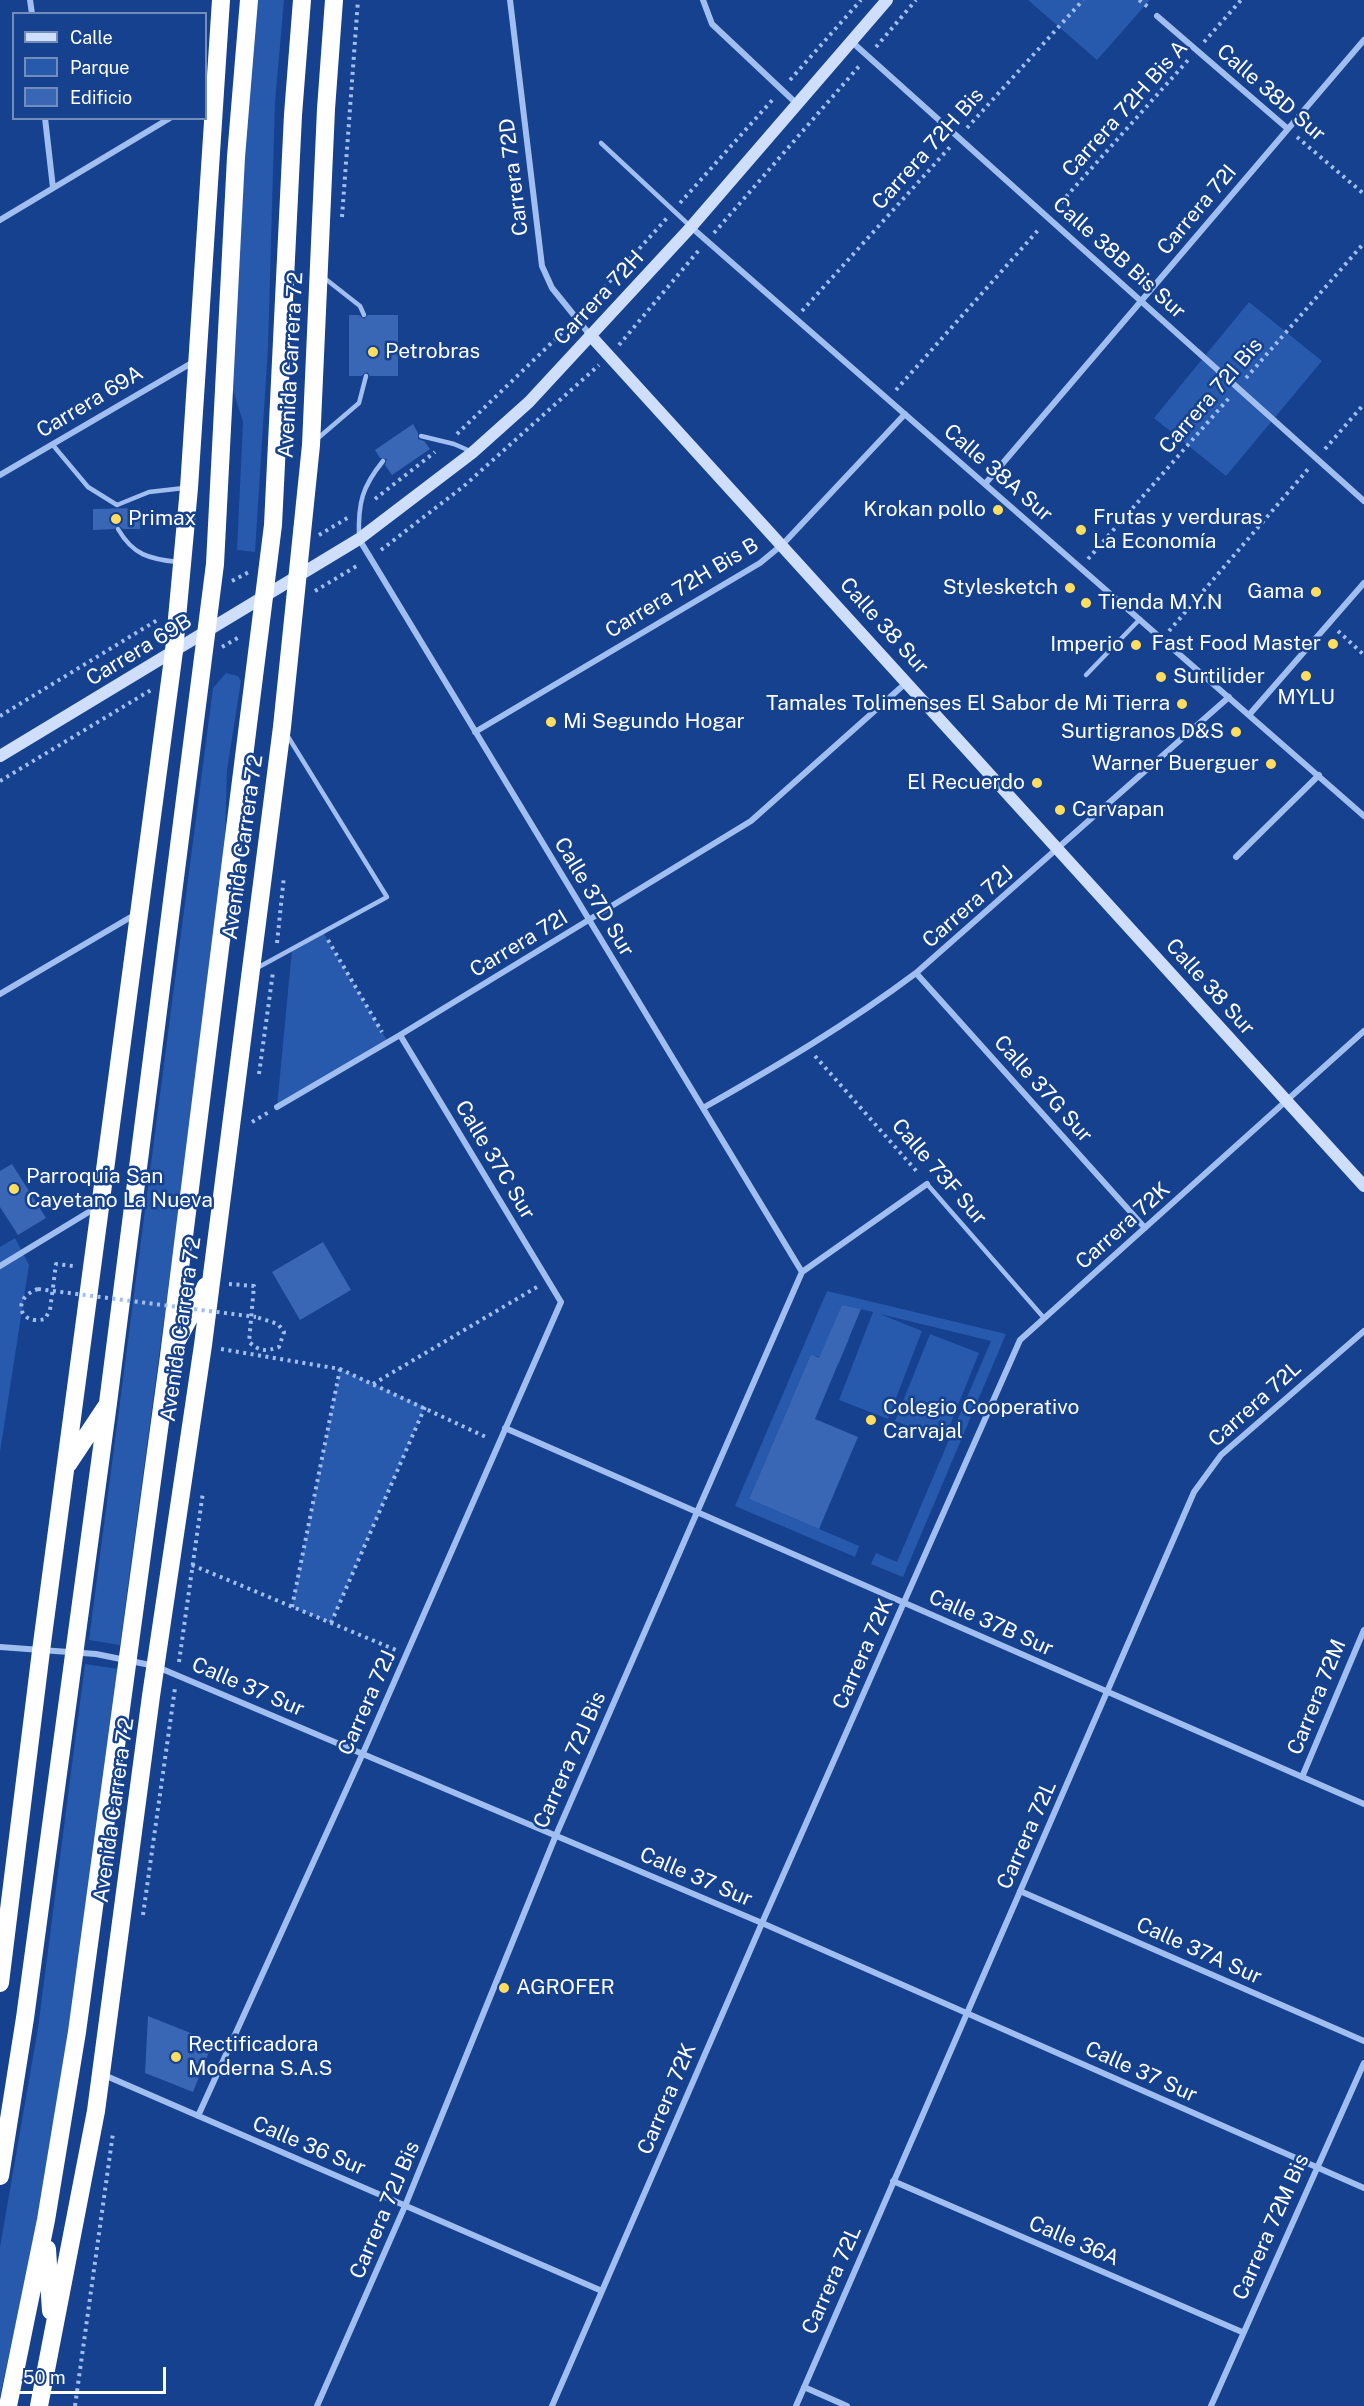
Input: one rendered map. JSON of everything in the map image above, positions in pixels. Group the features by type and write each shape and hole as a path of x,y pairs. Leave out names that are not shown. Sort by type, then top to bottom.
{"highway":[{"path":"0,1983 41,1651 171,678 183,562 198,359 206,226 210,95 222,0"},
{"path":"0,2176 25,2018 108,1403 207,632 249,0"},
{"name":"Avenida Carrera 72","path":"9,2406 46,2220 77,2032 126,1658 169,1356 261,624 276,494 292,137 302,0"},
{"name":"Avenida Carrera 72","path":"39,2406 78,2214 101,2074 156,1666 203,1345 282,727 311,445 318,272 334,0"},
{"path":"206,226 235,188"},
{"path":"169,1356 211,1276"},
{"path":"66,1468 108,1403"},
{"path":"46,2220 52,2340"}],"street":[{"name":"Carrera 72D","path":"510,0 542,266 552,288 590,335"},
{"path":"703,0 712,24 797,104"},
{"name":"Carrera 72H","path":"298,577 359,539 472,453 529,402 692,227 887,0"},
{"name":"Calle 38D Sur","path":"1157,16 1288,129"},
{"name":"Carrera 72I","path":"985,484 1364,40"},
{"name":"Calle 38B Bis Sur","path":"851,41 1364,501"},
{"path":"45,120 53,188"},
{"path":"0,220 167,120"},
{"name":"Calle 38A Sur","path":"692,227 1364,816"},
{"name":"Calle 38 Sur","path":"590,335 783,544 1364,1186"},
{"name":"Carrera 69A","path":"0,475 198,359"},
{"name":"Carrera 72H Bis B","path":"475,732 760,563 783,544 905,414"},
{"name":"Calle 37D Sur","path":"359,539 802,1272"},
{"name":"Carrera 69B","path":"0,756 298,577"},
{"path":"1249,715 1364,583"},
{"name":"Carrera 72I","path":"277,1107 589,921 751,821 908,682"},
{"name":"Carrera 72J","path":"703,1108 808,1048 865,1012 916,973 1059,849 1229,696"},
{"path":"1236,857 1319,775"},
{"path":"0,994 140,912"},
{"name":"Calle 37G Sur","path":"916,973 1145,1228"},
{"name":"Carrera 72K","path":"552,2406 762,1923 1020,1340 1364,1031"},
{"name":"Calle 37C Sur","path":"400,1035 561,1302"},
{"path":"802,1272 927,1184"},
{"path":"0,1266 100,1205"},
{"name":"Carrera 72J Bis","path":"317,2406 405,2206 556,1834 802,1272"},
{"name":"Carrera 72J","path":"198,2116 363,1753 561,1302"},
{"name":"Carrera 72L","path":"796,2406 1194,1492 1221,1455 1364,1331"},
{"name":"Calle 37B Sur","path":"506,1428 1364,1804"},
{"name":"Carrera 72M","path":"1302,1777 1364,1630"},
{"name":"Calle 37 Sur","path":"0,1647 126,1658 156,1666 762,1923 1364,2188"},
{"name":"Calle 37A Sur","path":"1020,1891 1364,2041"},
{"name":"Carrera 72M Bis","path":"1211,2406 1242,2332 1364,2063"},
{"name":"Calle 36 Sur","path":"101,2074 602,2291"},
{"name":"Calle 36A","path":"893,2181 1242,2332"},
{"path":"804,2387 847,2406"}],"lane":[{"path":"601,143 692,227"},
{"path":"318,272 360,306 364,315"},
{"path":"311,445 359,403 366,376"},
{"path":"421,436 449,442 472,453"},
{"path":"52,444 87,487 117,507 149,492 189,488"},
{"path":"359,539 358,512 367,481 383,461"},
{"path":"118,529 128,545 141,553 159,560 183,562"},
{"path":"1086,675 1140,619"},
{"path":"249,973 387,897 282,727"},
{"name":"Calle 73F Sur","path":"927,1184 1044,1318"}],"path":[{"path":"302,544 358,512 449,442 577,318 861,0"},
{"name":"Carrera 72H Bis","path":"795,318 1083,0"},
{"name":"Carrera 72H Bis A","path":"888,399 1241,0"},
{"name":"Calle 38D Sur","path":"1288,129 1364,194"},
{"name":"Carrera 72I Bis","path":"1081,568 1364,243"},
{"path":"1163,639 1364,404"},
{"path":"295,603 370,558"},
{"path":"211,591 268,561"},
{"path":"0,716 178,609"},
{"path":"1329,623 1364,655"},
{"path":"204,658 261,624"},
{"path":"0,781 171,678"},
{"path":"323,932 388,1042"},
{"name":"Calle 73F Sur","path":"808,1048 927,1184"},
{"path":"56,1264 54,1280 53,1289 52,1298 50,1310 45,1319 35,1322 25,1317 21,1309 22,1298 26,1293 38,1289 49,1290 60,1292 244,1315 256,1317 268,1319 278,1324 284,1332 279,1347 268,1351 256,1349 249,1342 248,1334 249,1326 250,1317 251,1308 254,1286"},
{"path":"373,1384 548,1281"},
{"path":"203,1345 340,1369 499,1443"},
{"path":"292,1607 340,1369"},
{"path":"331,1623 425,1407"},
{"path":"172,1557 406,1654"}],"green space":[{"path":"254,0 284,0 275,102 268,347 255,552 237,550 243,422 233,390 246,103"},
{"path":"1028,0 1150,0 1097,60"},
{"path":"1249,302 1322,361 1226,476 1154,418"},
{"path":"226,673 238,676 241,681 227,770 224,874 120,1645 89,1640 213,688"},
{"path":"323,932 388,1042 277,1107 292,949"},
{"path":"15,1238 29,1265 0,1452 0,1247"},
{"path":"827,1291 1006,1334 903,1577 871,1564 876,1553 897,1562 991,1341 880,1314 922,1331 888,1419 839,1400 873,1312 842,1305 831,1332 849,1339 838,1365 811,1354 749,1499 859,1546 855,1557 735,1506"},
{"path":"930,1334 979,1353 944,1440 895,1421"},
{"path":"340,1369 425,1407 331,1623 292,1607"},
{"path":"85,1664 118,1669 68,2048 34,2242 0,2396 0,2247 38,2028"}],"building":[{"name":"Petrobras","path":"349,315 359,315 364,319 368,315 398,315 398,376 370,376 367,372 361,376 349,376"},
{"name":"Petrobras","path":"413,424 418,433 418,439 424,441 430,449 392,475 385,465 387,459 380,458 375,450"},
{"name":"Primax","path":"140,508 140,529 123,529 118,525 114,529 93,530 93,509"},
{"name":"Parroquia San Cayetano La Nueva","path":"12,1164 46,1218 18,1235 0,1207 0,1171"},
{"path":"323,1242 351,1290 300,1320 272,1272"},
{"path":"842,1305 861,1309 815,1419 858,1437 819,1529 749,1499 811,1354 819,1358"},
{"name":"Rectificadora Moderna S.A.S","path":"148,2016 213,2042 193,2092 145,2073"}],"place":[{"name":"Petrobras","path":"373,352"},
{"name":"Krokan pollo","path":"998,510"},
{"name":"Primax","path":"116,519"},
{"name":"Frutas y verduras La Economía","path":"1081,530"},
{"name":"Stylesketch","path":"1070,588"},
{"name":"Gama","path":"1316,592"},
{"name":"Tienda M.Y.N","path":"1086,603"},
{"name":"Fast Food Master","path":"1333,644"},
{"name":"Imperio","path":"1136,645"},
{"name":"MYLU","path":"1306,676"},
{"name":"Surtilider","path":"1161,677"},
{"name":"Tamales Tolimenses El Sabor de Mi Tierra","path":"1182,704"},
{"name":"Mi Segundo Hogar","path":"551,722"},
{"name":"Surtigranos D&S","path":"1236,732"},
{"name":"Warner Buerguer","path":"1271,764"},
{"name":"El Recuerdo","path":"1037,783"},
{"name":"Carvapan","path":"1060,810"},
{"name":"Parroquia San Cayetano La Nueva","path":"14,1189"},
{"name":"Colegio Cooperativo Carvajal","path":"871,1420"},
{"name":"AGROFER","path":"504,1988"},
{"name":"Rectificadora Moderna S.A.S","path":"176,2057"}]}
